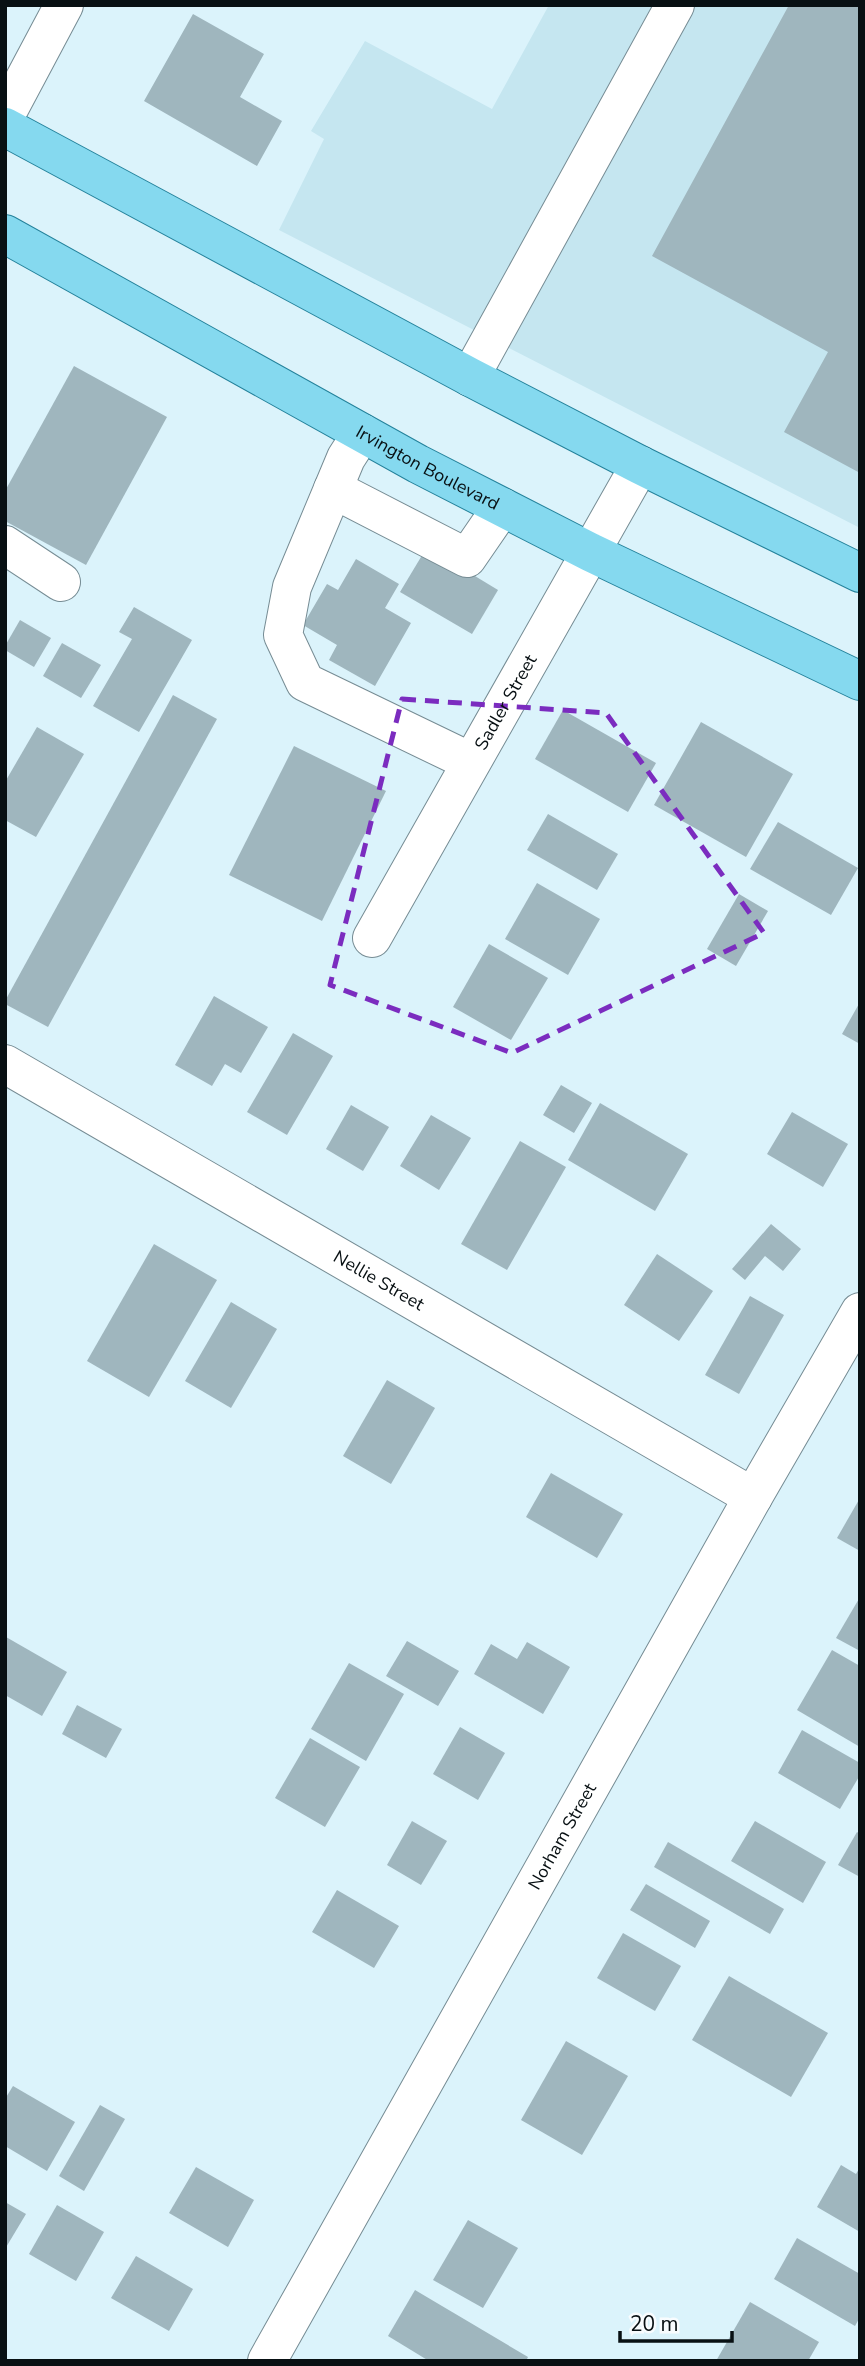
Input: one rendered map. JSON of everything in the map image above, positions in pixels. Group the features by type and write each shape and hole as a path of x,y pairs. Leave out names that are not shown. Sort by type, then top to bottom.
{"main road":[{"path":"5,127 470,377 640,465 860,573"},
{"name":"Irvington Boulevard","path":"5,234 362,433 502,507 860,681"}],"street":[{"path":"5,116 64,5"},
{"path":"470,377 676,5"},
{"path":"362,433 346,457 292,587 283,635 305,682 471,762"},
{"name":"Sadler Street","path":"372,938 640,465"},
{"path":"333,489 467,558 502,507"},
{"path":"5,545 61,582"},
{"name":"Nellie Street","path":"5,1064 753,1497"},
{"name":"Norham Street","path":"267,2361 753,1497 860,1312"}],"highlighted area":[{"path":"402,699 606,713 764,933 512,1053 330,985"}],"shaded area":[{"path":"549,5 860,5 860,528 279,230 324,139 311,131 365,41 492,109"}],"building":[{"path":"789,5 860,5 860,473 784,432 828,352 652,256"},
{"path":"193,14 264,54 240,97 282,121 257,166 144,101"},
{"path":"74,366 167,417 86,565 5,521 5,491"},
{"path":"427,547 498,590 472,634 400,592"},
{"path":"356,559 399,584 385,608 411,623 375,686 329,660 337,645 303,625 327,584 338,590"},
{"path":"134,607 192,640 139,732 93,706 132,639 119,632"},
{"path":"20,620 51,638 34,667 5,650"},
{"path":"62,643 101,665 81,698 43,676"},
{"path":"173,695 217,719 48,1027 5,1004 5,1001"},
{"path":"563,710 656,763 628,812 535,759"},
{"path":"701,722 793,774 746,857 654,805"},
{"path":"37,727 84,754 36,837 5,820 5,782"},
{"path":"294,746 386,791 322,921 229,875"},
{"path":"548,814 618,854 597,890 527,850"},
{"path":"778,822 858,868 831,915 750,869"},
{"path":"537,883 600,919 568,975 505,939"},
{"path":"739,894 768,911 736,966 707,949"},
{"path":"489,944 548,978 511,1040 453,1007"},
{"path":"214,996 268,1027 241,1073 225,1064 212,1086 175,1065"},
{"path":"860,1002 860,1044 842,1034"},
{"path":"293,1033 333,1056 287,1135 247,1112"},
{"path":"561,1085 592,1103 574,1133 543,1115"},
{"path":"600,1103 688,1154 655,1211 568,1160"},
{"path":"351,1105 389,1127 363,1171 326,1149"},
{"path":"792,1112 848,1144 823,1187 767,1154"},
{"path":"431,1115 471,1138 439,1190 400,1166"},
{"path":"520,1141 566,1167 507,1270 461,1244"},
{"path":"771,1224 801,1249 783,1271 765,1256 745,1280 732,1269"},
{"path":"154,1244 217,1280 149,1397 87,1361"},
{"path":"657,1254 713,1291 679,1341 624,1305"},
{"path":"750,1296 784,1315 739,1394 705,1375"},
{"path":"231,1302 277,1329 231,1408 185,1381"},
{"path":"387,1380 435,1408 391,1484 343,1456"},
{"path":"551,1473 623,1514 597,1558 526,1517"},
{"path":"860,1498 860,1551 837,1538"},
{"path":"860,1597 860,1651 836,1638"},
{"path":"6,1637 67,1672 42,1716 5,1695"},
{"path":"407,1641 459,1671 438,1706 386,1676"},
{"path":"527,1642 570,1667 543,1714 474,1674 491,1644 517,1659"},
{"path":"832,1650 860,1666 860,1747 797,1710"},
{"path":"349,1663 404,1694 366,1761 311,1729"},
{"path":"77,1705 122,1729 106,1758 62,1734"},
{"path":"460,1727 505,1753 478,1800 433,1774"},
{"path":"802,1730 860,1763 860,1775 840,1809 778,1773"},
{"path":"310,1738 360,1767 325,1827 275,1798"},
{"path":"412,1821 447,1841 421,1885 387,1865"},
{"path":"755,1821 826,1862 803,1903 731,1861"},
{"path":"857,1832 860,1834 860,1877 838,1865"},
{"path":"668,1842 784,1909 770,1934 654,1867"},
{"path":"646,1884 710,1921 695,1948 630,1910"},
{"path":"337,1890 399,1926 374,1968 312,1932"},
{"path":"623,1933 681,1966 655,2011 597,1978"},
{"path":"729,1976 828,2033 791,2097 692,2040"},
{"path":"566,2041 628,2076 582,2155 521,2120"},
{"path":"13,2086 75,2122 47,2171 5,2146 5,2099"},
{"path":"100,2105 125,2119 84,2191 59,2176"},
{"path":"841,2165 856,2174 860,2167 860,2232 817,2207"},
{"path":"196,2167 254,2200 228,2247 169,2213"},
{"path":"5,2202 26,2214 5,2249"},
{"path":"57,2205 104,2232 76,2281 29,2254"},
{"path":"468,2220 518,2248 483,2308 433,2280"},
{"path":"797,2238 860,2274 860,2317 855,2326 774,2279"},
{"path":"136,2256 193,2289 169,2331 111,2298"},
{"path":"415,2290 528,2357 526,2361 429,2361 388,2336"},
{"path":"750,2302 819,2342 808,2361 716,2361"}]}
